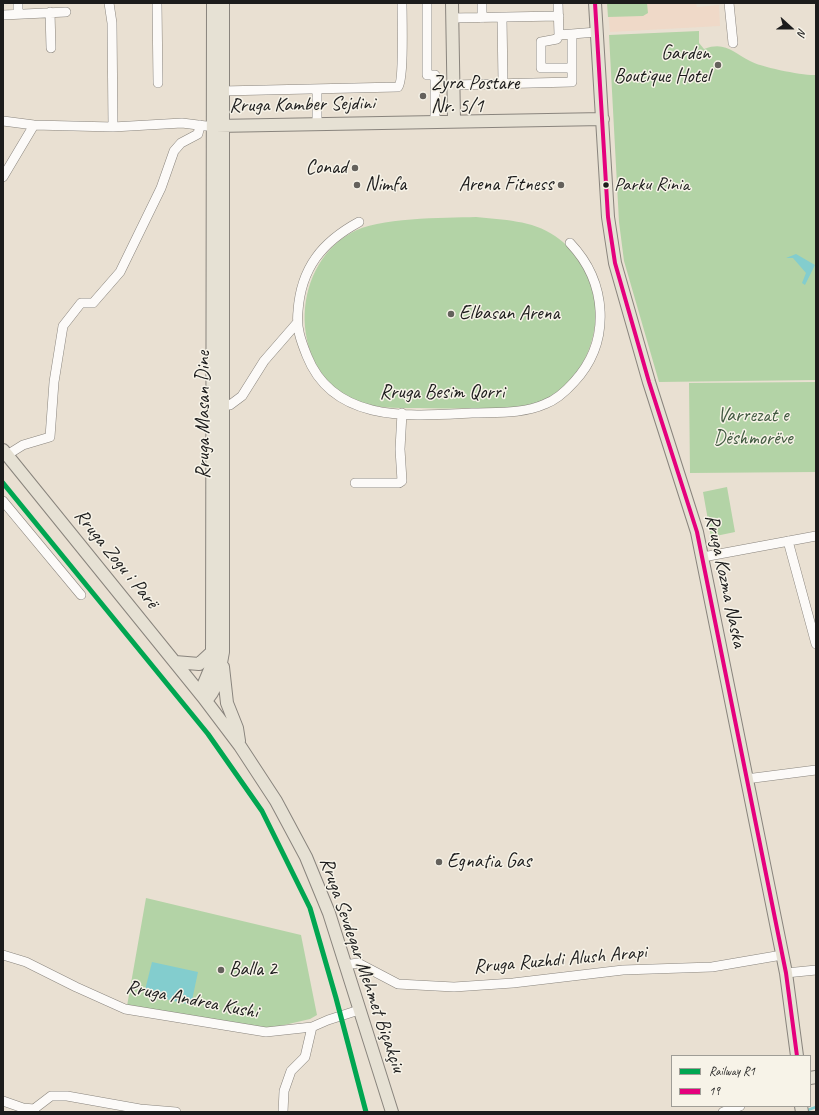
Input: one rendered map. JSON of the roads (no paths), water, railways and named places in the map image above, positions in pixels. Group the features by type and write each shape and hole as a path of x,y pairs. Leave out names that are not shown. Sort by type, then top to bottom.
{"main road":[{"path":"213,3 218,126"},
{"path":"218,126 222,91 223,3"},
{"path":"452,3 454,120"},
{"name":"Rruga Kozma Naska","path":"596,3 608,217 615,263 649,382 697,532 703,557 746,779 786,973 798,1055"},
{"name":"Rruga Kamber Sejdini","path":"218,126 454,120 603,119"},
{"name":"Rruga Masan Dine","path":"203,696 217,652 223,405 218,126"},
{"name":"Rruga Masan Dine","path":"217,652 218,126"},
{"name":"Rruga Zogu i Parë","path":"5,453 203,696"},
{"path":"176,662 199,664 217,652 225,692 237,728 240,746"},
{"name":"Rruga Sevdeqar Mehmet Biçakçiu","path":"203,696 240,746 276,801 306,857 329,913 392,1112"}],"street":[{"path":"18,3 18,13"},
{"path":"109,3 112,23 113,127"},
{"path":"157,3 158,83"},
{"path":"222,91 400,86 403,49 402,3"},
{"path":"427,3 427,75 435,75 435,116"},
{"path":"482,3 482,18"},
{"path":"558,3 559,35 557,39 541,42 541,68 572,68"},
{"path":"729,3 733,43"},
{"path":"50,12 51,48"},
{"path":"3,15 18,13 66,12"},
{"path":"452,18 559,16"},
{"path":"502,18 503,82"},
{"path":"559,35 597,32"},
{"path":"454,85 503,82 572,82 572,34"},
{"path":"317,89 317,123"},
{"name":"Rruga Kamber Sejdini","path":"3,121 34,125 113,127 182,123 200,126 218,126"},
{"path":"3,176 34,125"},
{"path":"5,453 23,445 50,437 54,382 63,326 81,303 93,303 120,272 161,188 174,151 181,144 198,134 200,126"},
{"name":"Rruga Besim Qorri","path":"359,222 333,238 321,250 311,264 300,291 297,323 301,340 310,362 323,383 332,392 355,406 384,413 453,414 528,410 546,404 569,388 580,376 594,351 600,327 601,312 593,275 586,263 570,243"},
{"path":"223,405 230,405 242,396 264,361 297,323"},
{"path":"355,483 399,483 402,480 400,449 402,413"},
{"path":"3,501 80,595"},
{"path":"703,557 816,536"},
{"path":"788,541 816,644"},
{"path":"746,779 816,770"},
{"name":"Rruga Andrea Kushi","path":"3,955 26,962 76,988 125,1009 266,1032 312,1027 359,1010"},
{"name":"Rruga Ruzhdi Alush Arapi","path":"345,965 358,963 398,984 431,987 512,983 623,970 712,967 782,955"},
{"path":"786,973 816,970"},
{"path":"283,1112 284,1091 291,1071 305,1058 312,1027"},
{"path":"3,1101 23,1108 34,1109 51,1096 67,1096 140,1109 176,1112"},
{"path":"723,1112 737,1107"}],"water":[{"path":"796,254 815,265 805,285 802,283 806,273 793,258 786,258"},
{"path":"152,962 198,972 191,1005 144,994"}],"waterway":[{"path":"805,1111 816,1107"}],"rail line":[{"name":"R1","path":"3,483 208,734 262,811 310,908 336,998 366,1112"}],"place":[{"name":"Garden Boutique Hotel","path":"718,65"},
{"name":"Zyra Postare Nr. 5/1","path":"423,96"},
{"name":"Conad","path":"355,168"},
{"name":"Nimfa","path":"357,185"},
{"name":"Arena Fitness","path":"561,185"},
{"name":"Parku Rinia","path":"606,185"},
{"name":"Elbasan Arena","path":"451,314"},
{"name":"Egnatia Gas","path":"439,862"},
{"name":"Balla 2","path":"221,970"}],"park label":[{"name":"Varrezat e Dëshmorëve","path":"753,428"}]}
